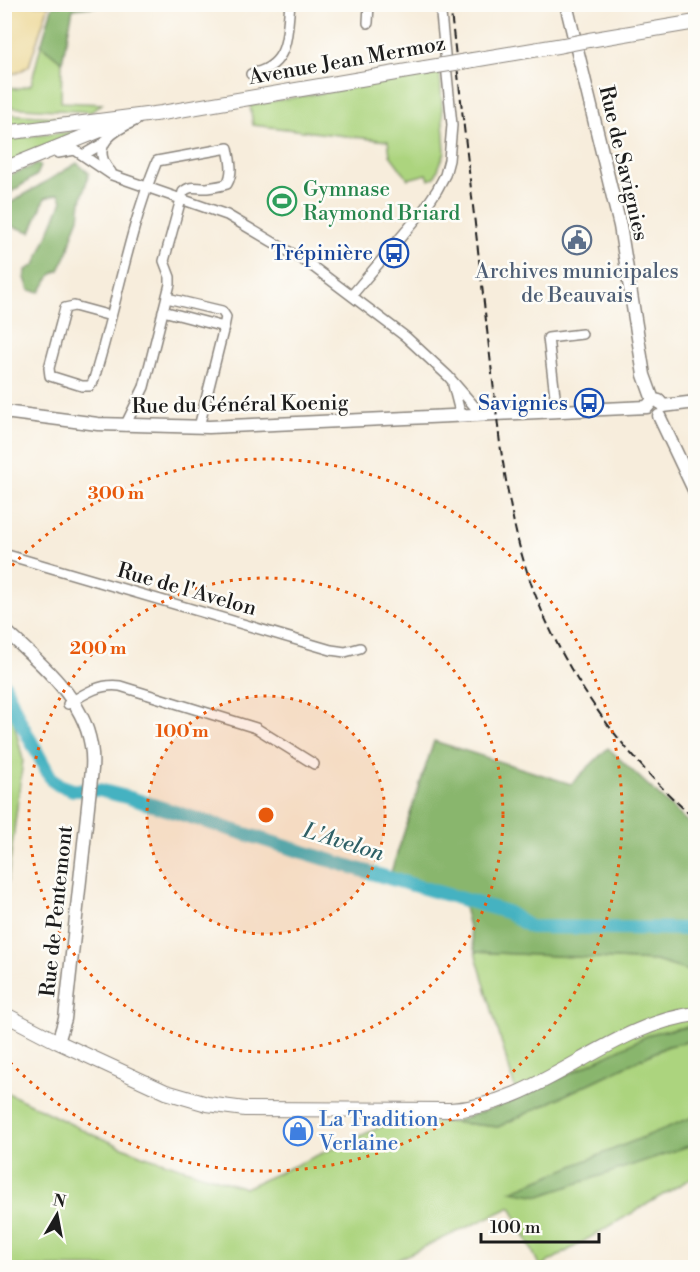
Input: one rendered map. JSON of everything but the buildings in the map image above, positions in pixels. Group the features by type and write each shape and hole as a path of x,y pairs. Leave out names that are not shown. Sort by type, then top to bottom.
{"main road":[{"name":"Avenue Jean Mermoz","path":"4,133 162,113 696,22"},
{"path":"4,169 98,131 162,113"},
{"path":"4,1014 58,1042 166,1092 214,1106 245,1109 456,1109 482,1106 503,1099 637,1029 668,1019 696,1014"}],"street":[{"path":"251,74 268,69 280,59 284,49 290,4"},
{"path":"368,23 369,4"},
{"path":"352,295 428,204 445,175 451,151 452,125 440,4"},
{"name":"Rue de Savignies","path":"566,4 620,226 645,378 696,494"},
{"path":"83,155 104,143 114,132 146,117"},
{"path":"104,143 104,160 108,169 118,177"},
{"path":"111,316 74,306 66,308 49,368 50,376 82,387 92,384 111,316 147,187 158,159 228,148 231,165 228,183 204,189 186,188 182,198 164,261 171,280 167,298 144,387 125,426"},
{"path":"27,160 75,150 118,177 182,198 235,219 308,263 401,332 451,380 475,407 477,416"},
{"path":"167,298 222,311 226,316 199,427"},
{"path":"163,311 224,327"},
{"path":"557,412 548,338 582,334"},
{"path":"451,380 461,417"},
{"name":"Rue du Général Koenig","path":"4,412 77,423 199,427 461,417 656,407 696,402"},
{"name":"Rue de l'Avelon","path":"4,554 331,650 345,652 360,648"},
{"name":"Rue de Pentemont","path":"4,629 62,685 71,702 87,750 89,782 87,804 64,1024 58,1042"},
{"name":"Rue de Pentemont","path":"4,639 71,702"},
{"path":"71,702 103,686 126,688 256,728 314,764"}],"green space":[{"path":"53,5 107,5 73,9 62,62 41,45"},
{"path":"41,45 62,62 61,102 102,104 91,112 5,107 4,85 16,89 31,85"},
{"path":"440,73 445,152 435,177 429,180 427,174 408,179 390,155 388,141 253,125 250,105"},
{"path":"5,114 77,118 5,129"},
{"path":"79,131 78,134 5,165 5,139"},
{"path":"77,163 89,173 79,218 68,252 59,270 51,275 40,292 29,290 25,278 26,270 35,265 62,201 59,194 45,198 31,232 7,225 7,205"},
{"path":"38,164 41,166 37,175 5,196 5,177"},
{"path":"4,685 23,760 5,902"},
{"path":"434,741 571,784 608,748 695,829 695,973 656,961 475,952 462,899 390,875"},
{"path":"475,952 656,961 695,973 695,1026 674,1029 518,1099"},
{"path":"695,1026 695,1040 668,1046 498,1127 452,1122 518,1099 653,1033"},
{"path":"695,1040 695,1176 540,1267 511,1207 381,1267 5,1267 4,1091 87,1132 142,1155 245,1188 391,1122 452,1122 498,1127 668,1046"},
{"path":"695,1116 695,1144 540,1196 511,1191"}],"sand":[{"path":"5,4 49,5 29,66 17,73 5,74"}],"waterway":[{"name":"L'Avelon","path":"4,684 20,721 52,780 73,790 99,790 130,798 361,870 507,912 530,927 696,929"}],"railway":[{"path":"450,4 500,444 521,552 549,628 589,698 638,762 696,820"}],"place":[{"name":"Gymnase Raymond Briard","path":"282,201"},
{"name":"Archives municipales de Beauvais","path":"577,240"},
{"name":"Trépinière","path":"394,253"},
{"name":"Savignies","path":"589,403"},
{"name":"La Tradition Verlaine","path":"298,1131"}]}
